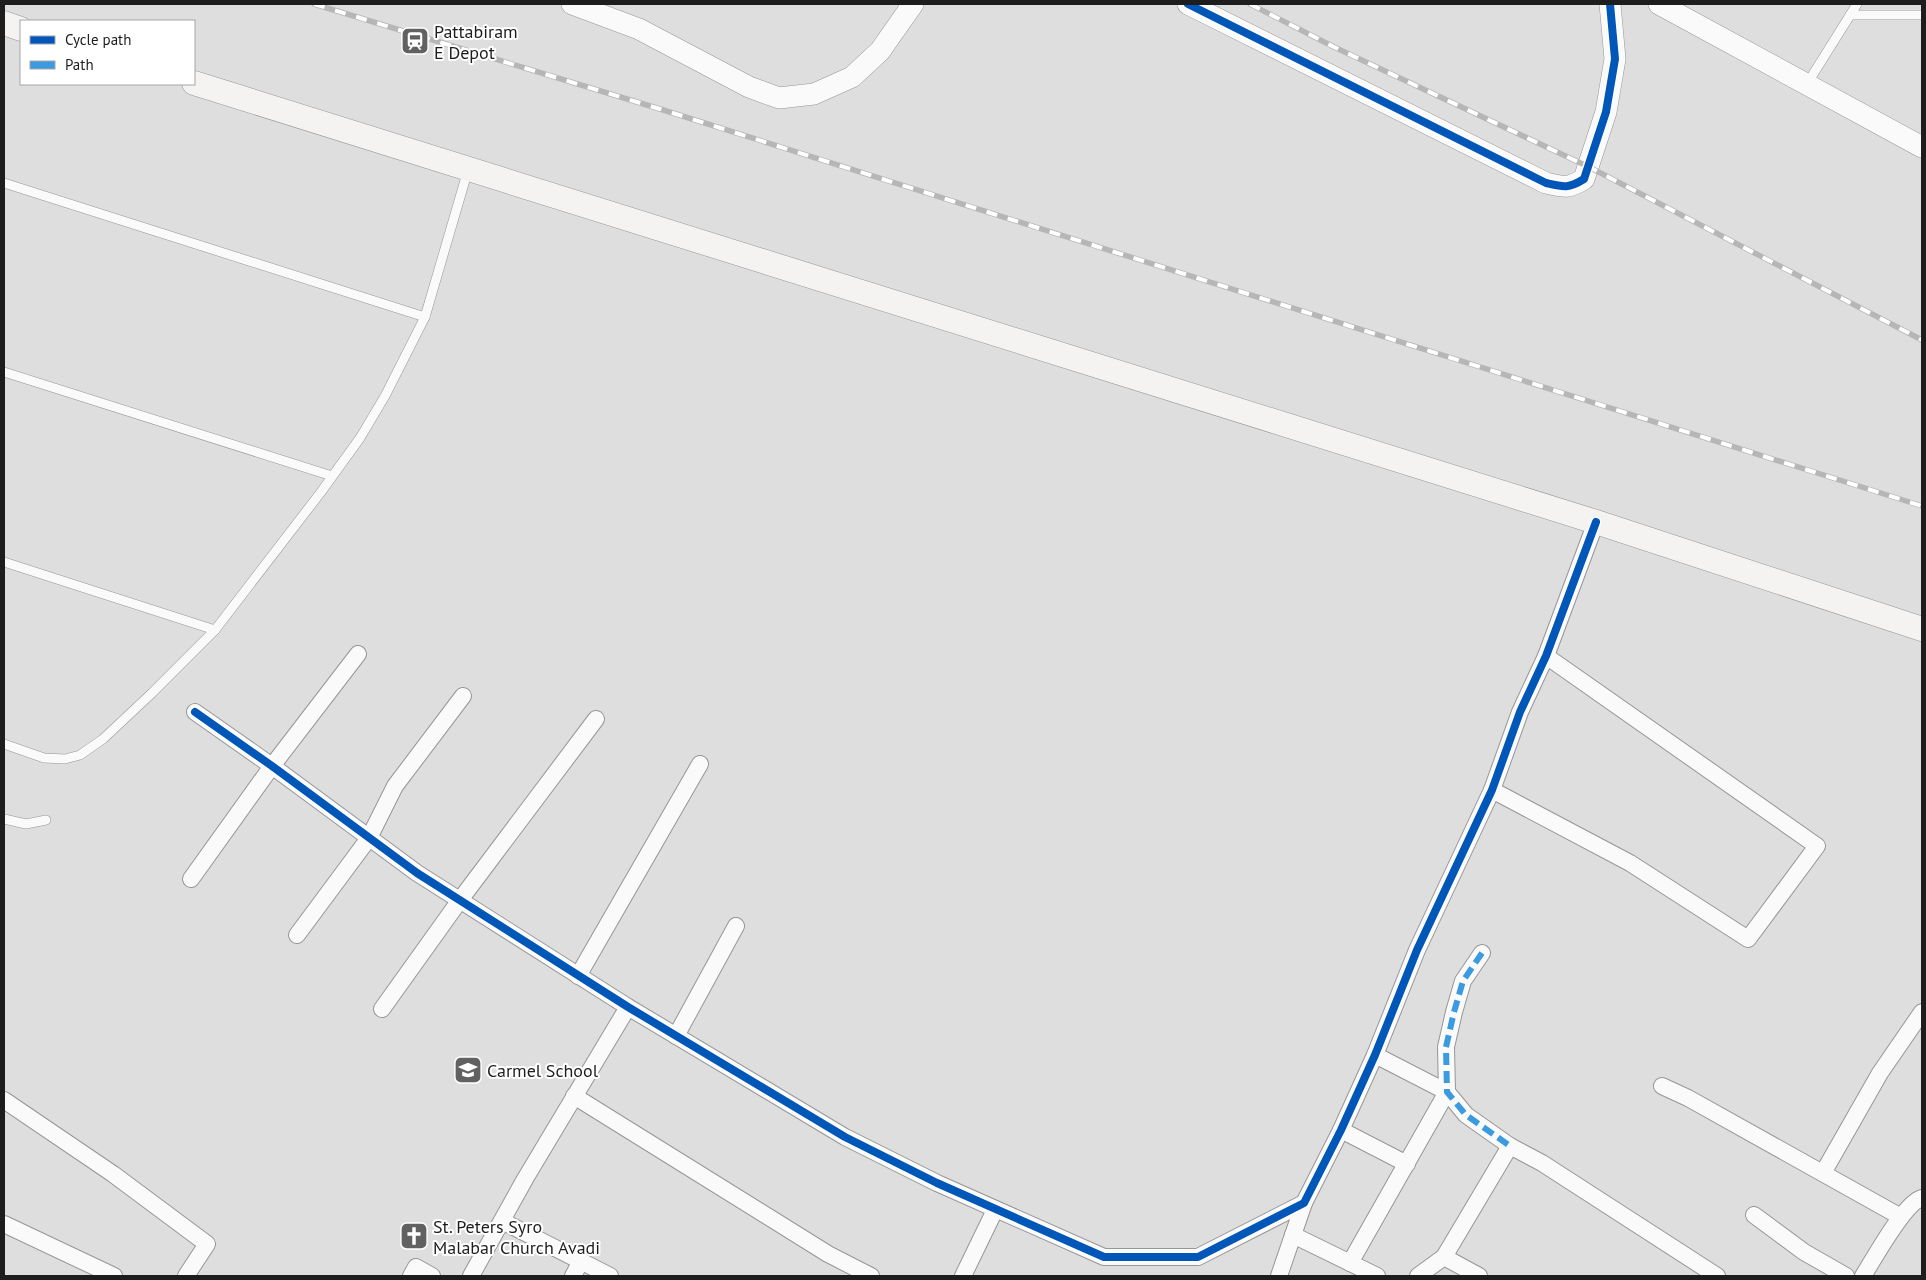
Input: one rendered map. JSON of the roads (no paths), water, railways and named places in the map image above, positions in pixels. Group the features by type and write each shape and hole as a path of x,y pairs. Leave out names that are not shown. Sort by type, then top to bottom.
{"main road":[{"path":"4,23 20,29"},
{"path":"195,84 1596,522 1922,629"}],"street":[{"path":"572,4 639,29 749,87 779,98 814,94 852,77 880,51 913,4"},
{"path":"1188,4 1537,178 1561,187 1573,186 1584,180 1606,112 1615,59 1610,4"},
{"path":"1659,4 1922,147"},
{"path":"1278,1276 1304,1203 1341,1130 1375,1055 1417,950 1492,790 1520,712 1546,656 1596,522"},
{"path":"191,879 272,766 358,654"},
{"path":"1492,790 1630,862 1748,939 1818,846 1546,656"},
{"path":"297,935 369,838 395,786 464,696"},
{"path":"195,712 417,873 578,976 845,1136 995,1210 1104,1257 1198,1257 1304,1203"},
{"path":"382,1009 460,900 596,719"},
{"path":"578,976 700,764"},
{"path":"676,1036 736,926"},
{"path":"1350,1263 1447,1092 1446,1047 1454,1012 1463,981 1482,953"},
{"path":"471,1276 574,1096 628,1007"},
{"path":"1823,1173 1880,1073 1922,1012"},
{"path":"1375,1055 1447,1092 1466,1115 1510,1146 1542,1163 1717,1276"},
{"path":"1662,1086 1901,1217"},
{"path":"574,1096 828,1254 871,1276"},
{"path":"4,1100 113,1174 207,1244 186,1276"},
{"path":"1341,1130 1406,1164"},
{"path":"1418,1276 1444,1257 1510,1146"},
{"path":"1863,1276 1901,1217 1911,1204 1922,1198"},
{"path":"963,1276 995,1210"},
{"path":"1754,1216 1804,1252 1846,1276"},
{"path":"502,1221 610,1276"},
{"path":"4,1224 114,1276"},
{"path":"1293,1235 1377,1276"},
{"path":"1444,1257 1479,1276"},
{"path":"573,1276 581,1262"},
{"path":"411,1276 416,1268 432,1276"}],"lane":[{"path":"1806,84 1857,4"},
{"path":"1850,15 1922,15"},
{"path":"4,744 44,758 65,759 80,755 102,739 145,700 215,630 360,438 380,405 426,318 468,170"},
{"path":"4,184 426,318"},
{"path":"4,372 332,476"},
{"path":"4,562 215,630"},
{"path":"4,820 26,824 46,820"}],"railway":[{"path":"314,4 660,109 1922,506"},
{"path":"1250,4 1334,47 1589,167 1922,340"}],"place":[{"name":"Pattabiram E Depot","path":"415,41"},
{"name":"Carmel School","path":"468,1070"},
{"name":"St. Peters Syro Malabar Church Avadi","path":"414,1236"}]}
